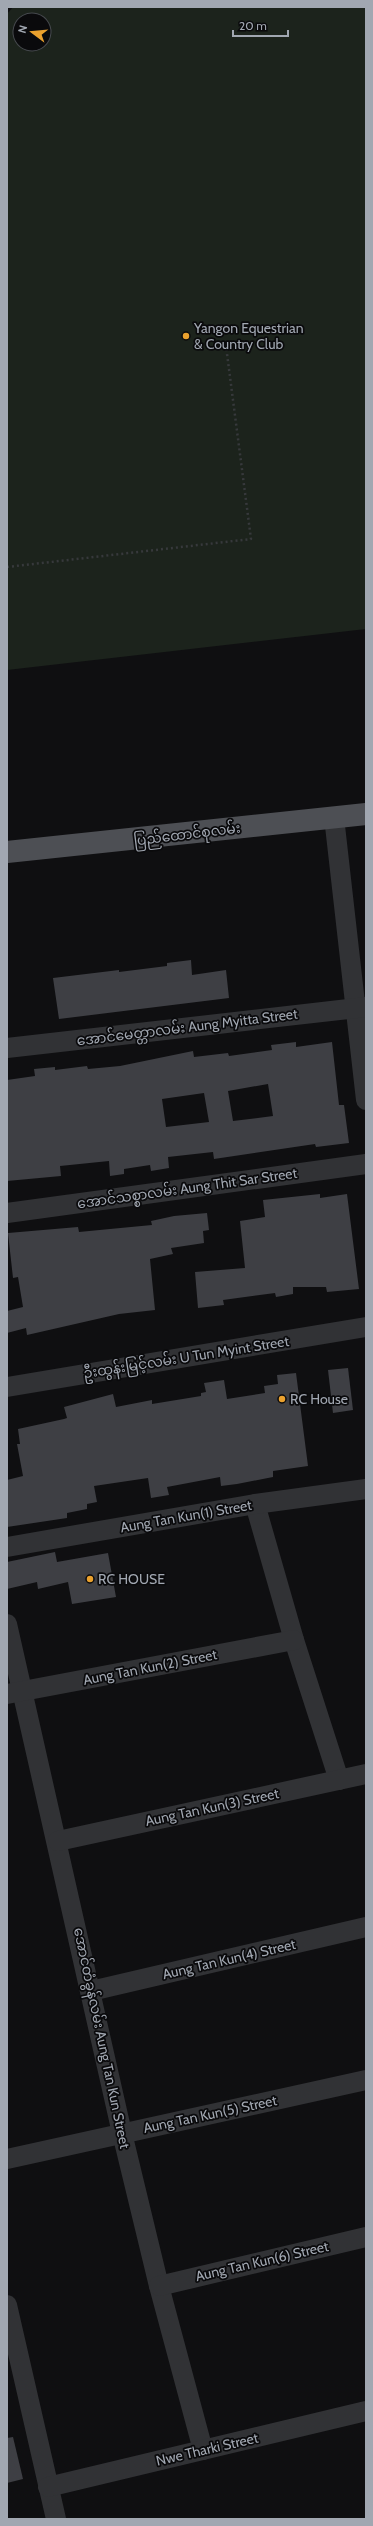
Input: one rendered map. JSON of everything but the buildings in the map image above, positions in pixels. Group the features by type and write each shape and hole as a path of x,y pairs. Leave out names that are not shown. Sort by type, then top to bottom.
{"main road":[{"name":"ပြည်ထောင်စုလမ်း","path":"7,852 366,814"}],"street":[{"path":"334,817 361,1007 366,1100"},
{"name":"အောင်မေတ္တာလမ်း Aung Myitta Street","path":"7,1048 361,1007"},
{"name":"အောင်သစ္စာလမ်း Aung Thit Sar Street","path":"7,1213 366,1164"},
{"name":"ဦးထွန်းမြင့်လမ်း U Tun Myint Street","path":"7,1388 366,1328"},
{"name":"Aung Tan Kun(1) Street","path":"7,1547 255,1504 366,1489"},
{"path":"255,1504 294,1640 339,1780"},
{"name":"အောင်တံခွန်လမ်း Aung Tan Kun Street","path":"7,1624 15,1692 58,1841 122,2133 159,2286 203,2450"},
{"name":"Aung Tan Kun(2) Street","path":"15,1692 294,1640"},
{"name":"Aung Tan Kun(3) Street","path":"58,1841 366,1774"},
{"name":"Aung Tan Kun(4) Street","path":"91,1991 366,1927"},
{"name":"Aung Tan Kun(5) Street","path":"7,2160 122,2133 366,2080"},
{"name":"Aung Tan Kun(6) Street","path":"159,2286 366,2237"},
{"path":"7,2305 56,2519"},
{"name":"Nwe Tharki Street","path":"48,2487 366,2411"}],"path":[{"path":"7,567 251,539 226,346"}],"shaded area":[{"name":"Yangon Equestrian & Country Club","path":"13,7 366,7 366,629 7,670 7,14"}],"place":[{"name":"Yangon Equestrian & Country Club","path":"186,336"},
{"name":"RC House","path":"282,1399"},
{"name":"RC HOUSE","path":"90,1579"}]}
